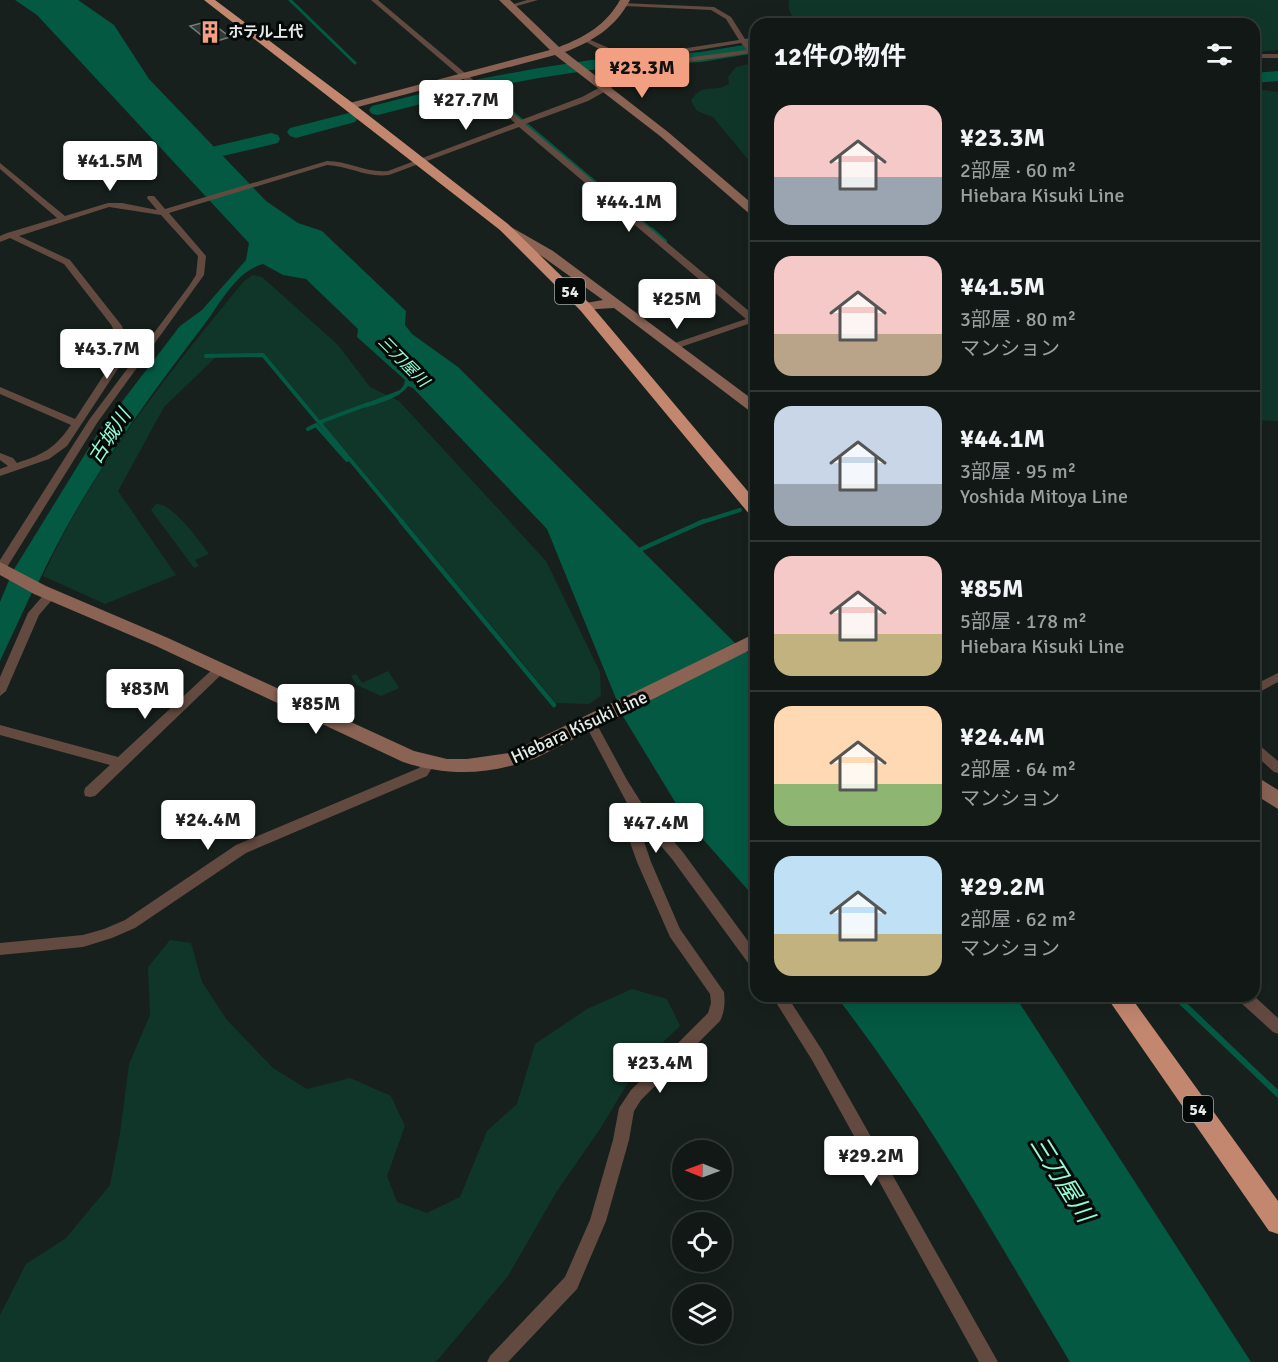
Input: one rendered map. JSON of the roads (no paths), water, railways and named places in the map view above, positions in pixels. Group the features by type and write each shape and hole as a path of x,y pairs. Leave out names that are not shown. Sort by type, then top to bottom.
{"highway":[{"name":"54","path":"209,0 350,106 504,227 585,307 750,504"},
{"name":"54","path":"1122,1002 1278,1222"}],"main road":[{"path":"350,106 557,51 586,40 613,20 624,2"},
{"path":"507,3 557,51 664,134 750,208"},
{"path":"504,227 548,254 618,304 750,405"},
{"path":"585,307 607,303 618,304"},
{"name":"Hiebara Kisuki Line","path":"2,570 346,729 429,763 467,766 510,760 595,722 750,642"},
{"path":"1260,788 1278,801"}],"street":[{"path":"374,0 750,317"},
{"path":"507,3 535,0"},
{"path":"624,2 712,8 729,18 742,41 750,48"},
{"path":"0,239 62,218 114,205 149,212 165,211 323,164 342,163 363,173 389,173 585,99 610,85 612,70 604,48 586,40"},
{"path":"609,58 674,52 750,40"},
{"path":"612,70 750,50"},
{"path":"1260,56 1278,56"},
{"path":"0,165 62,218"},
{"path":"2,570 93,422 138,360 151,347 200,275 202,256 165,211 151,198"},
{"path":"0,473 45,456 63,444 122,355 120,333 67,262 10,235"},
{"path":"672,347 750,321"},
{"path":"0,390 78,424"},
{"path":"0,456 9,460 15,468"},
{"path":"0,691 46,592"},
{"path":"90,792 220,669"},
{"path":"1260,687 1278,677"},
{"path":"595,722 622,784 636,806 677,855 750,955"},
{"path":"0,730 121,763"},
{"path":"1260,752 1278,768"},
{"path":"0,949 83,941 107,934 130,924 241,849 423,772 429,763"},
{"path":"496,1362 571,1283 598,1221 621,1140 627,1108 636,1095 715,1016 718,1003 717,992 675,933 644,862 627,814 636,806"},
{"path":"783,1002 817,1055 989,1362"},
{"path":"1251,1002 1278,1027"}],"water":[{"path":"15,0 78,0 114,25 149,79 266,201 298,223 322,231 406,311 405,325 412,334 458,367 737,645 619,706 547,529 413,388 408,386 395,397 365,408 362,405 400,390 405,380 357,337 358,329 306,279 283,275 263,264 253,268 229,289 135,418 93,482 55,548 38,583 13,571 98,433 180,326 202,310 246,260 249,243 37,15"},
{"path":"10,578 33,590 0,661 0,602"},
{"path":"744,651 750,653 750,892 686,820 621,713"},
{"name":"三刀屋川","path":"840,1002 1019,1002 1251,1362 1070,1362 930,1130"}],"waterway":[{"path":"290,0 355,63"},
{"path":"378,110 479,84 539,73 591,65 701,57 750,49"},
{"path":"1260,78 1278,76"},
{"path":"479,84 488,93"},
{"path":"500,102 653,231"},
{"path":"296,132 349,118"},
{"path":"210,153 271,139"},
{"path":"651,229 665,241"},
{"path":"206,356 263,355 403,523"},
{"path":"320,422 368,404"},
{"path":"308,429 316,425 347,460"},
{"path":"701,522 740,510"},
{"path":"401,521 554,705"},
{"path":"637,551 701,522"},
{"path":"1181,1002 1278,1094"}],"place":[{"name":"ホテル上代","path":"210,32"}],"water label":[{"name":"古城川","path":"109,436"}]}
